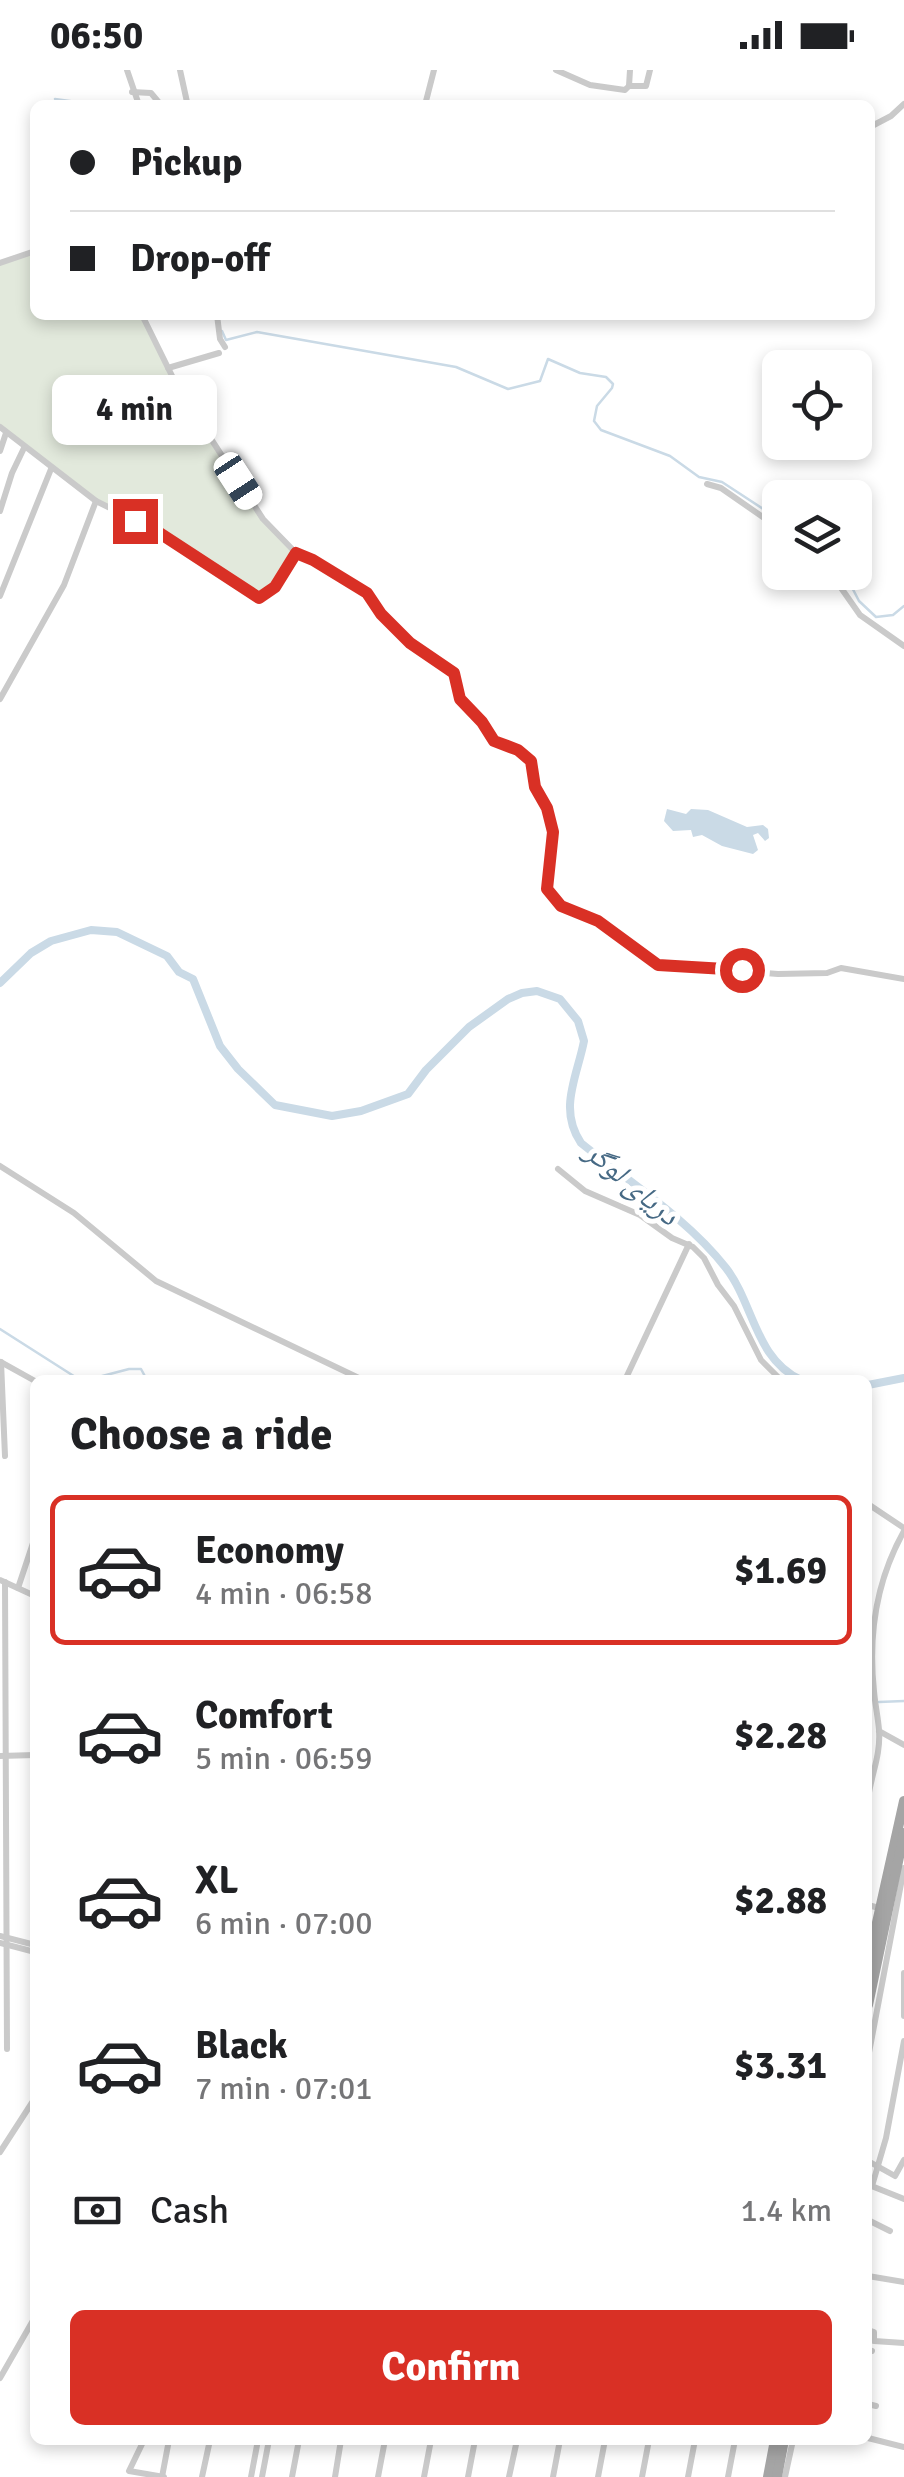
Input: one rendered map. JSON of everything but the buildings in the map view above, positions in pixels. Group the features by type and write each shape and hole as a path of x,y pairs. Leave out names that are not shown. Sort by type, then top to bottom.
{"main road":[{"path":"873,1906 904,1801"},
{"path":"872,1987 904,1833"},
{"path":"768,2477 774,2445"},
{"path":"777,2477 783,2445"}],"street":[{"path":"127,70 136,100"},
{"path":"180,70 187,100"},
{"path":"426,100 434,70"},
{"path":"629,86 630,70"},
{"path":"560,71 590,85 625,90 629,86 646,86 650,70"},
{"path":"132,92 151,93 157,100"},
{"path":"875,124 904,104"},
{"path":"0,263 30,253"},
{"path":"144,320 189,407 263,519 296,553 367,593 381,614 410,643 454,673 460,699 494,741 518,750 531,761 535,787 547,808 553,832 547,889 561,906 598,921 658,965 778,974 827,973 841,968 904,979"},
{"path":"168,368 222,350 218,320"},
{"path":"3,430 96,502 158,532 259,598 275,587 296,553"},
{"path":"0,451 3,430"},
{"path":"0,511 24,448"},
{"path":"0,596 50,469"},
{"path":"706,484 721,488 762,516"},
{"path":"0,699 64,584 96,502"},
{"path":"842,590 860,615 904,646"},
{"path":"1,1169 74,1213 156,1281 353,1375"},
{"path":"558,1169 585,1191 640,1215 672,1238 689,1244 704,1258 761,1360 776,1375"},
{"path":"627,1375 689,1244"},
{"path":"0,1362 30,1378"},
{"path":"0,1362 5,1456"},
{"path":"872,1507 904,1529 872,1598 874,1694 879,1731 878,1762 872,1774"},
{"path":"18,1588 30,1552"},
{"path":"7,2049 2,1581 30,1594"},
{"path":"879,1731 904,1745"},
{"path":"3,1756 30,1755"},
{"path":"872,2037 904,1868"},
{"path":"3,1940 30,1947"},
{"path":"904,1973 904,2016"},
{"path":"872,2182 894,2101 904,2041"},
{"path":"894,2101 904,2108"},
{"path":"0,2152 30,2106"},
{"path":"895,2176 904,2160"},
{"path":"872,2165 904,2179"},
{"path":"872,2188 904,2199"},
{"path":"872,2222 890,2231"},
{"path":"872,2277 904,2282"},
{"path":"0,2378 30,2327"},
{"path":"872,2331 874,2341 904,2343"},
{"path":"872,2439 904,2447"},
{"path":"142,2445 129,2472 162,2477 169,2445"},
{"path":"202,2477 209,2445"},
{"path":"251,2477 257,2445"},
{"path":"262,2477 268,2445"},
{"path":"292,2477 298,2445"},
{"path":"335,2477 341,2445"},
{"path":"378,2477 384,2445"},
{"path":"424,2477 430,2445"},
{"path":"468,2477 474,2445"},
{"path":"509,2477 516,2445"},
{"path":"553,2477 559,2445"},
{"path":"598,2477 604,2445"},
{"path":"642,2477 648,2445"},
{"path":"688,2477 694,2445"},
{"path":"728,2477 734,2445"},
{"path":"785,2477 792,2445"}],"shaded area":[{"path":"30,253 30,320 145,320 210,440 250,499 296,553 275,587 259,598 158,532 96,501 0,427 0,263"}],"water":[{"path":"667,809 686,814 691,809 708,810 747,827 763,825 769,838 765,841 758,833 753,835 758,850 753,854 722,846 702,835 693,837 691,830 673,831 664,821"}],"waterway":[{"path":"55,99 62,100"},
{"path":"222,331 226,340 257,332 456,367 508,389 540,381 548,359 580,373 606,377 612,388 597,406 594,421 601,430 670,456 699,477 722,482 762,508"},
{"path":"853,590 876,617 893,615 904,606"},
{"name":"دریای لوگر","path":"0,983 31,953 51,941 91,930 117,932 167,956 179,972 193,979 220,1046 275,1105 332,1116 361,1111 408,1094 469,1027 508,999 537,991 560,999 578,1021 584,1041 570,1105 574,1130 581,1143 676,1217 711,1250 735,1282 764,1345 793,1375"},
{"path":"0,1329 72,1375"},
{"path":"106,1375 129,1369 141,1369 144,1375"},
{"name":"دریای لوگر","path":"872,1384 904,1378"},
{"path":"879,1702 904,1701"}],"route":[{"path":"135,521 158,532 254,597 265,596 275,587 296,553 367,593 381,614 410,643 454,673 460,699 482,722 490,737 525,754 531,761 535,787 552,820 547,889 552,899 598,921 658,965 742,970"}]}
